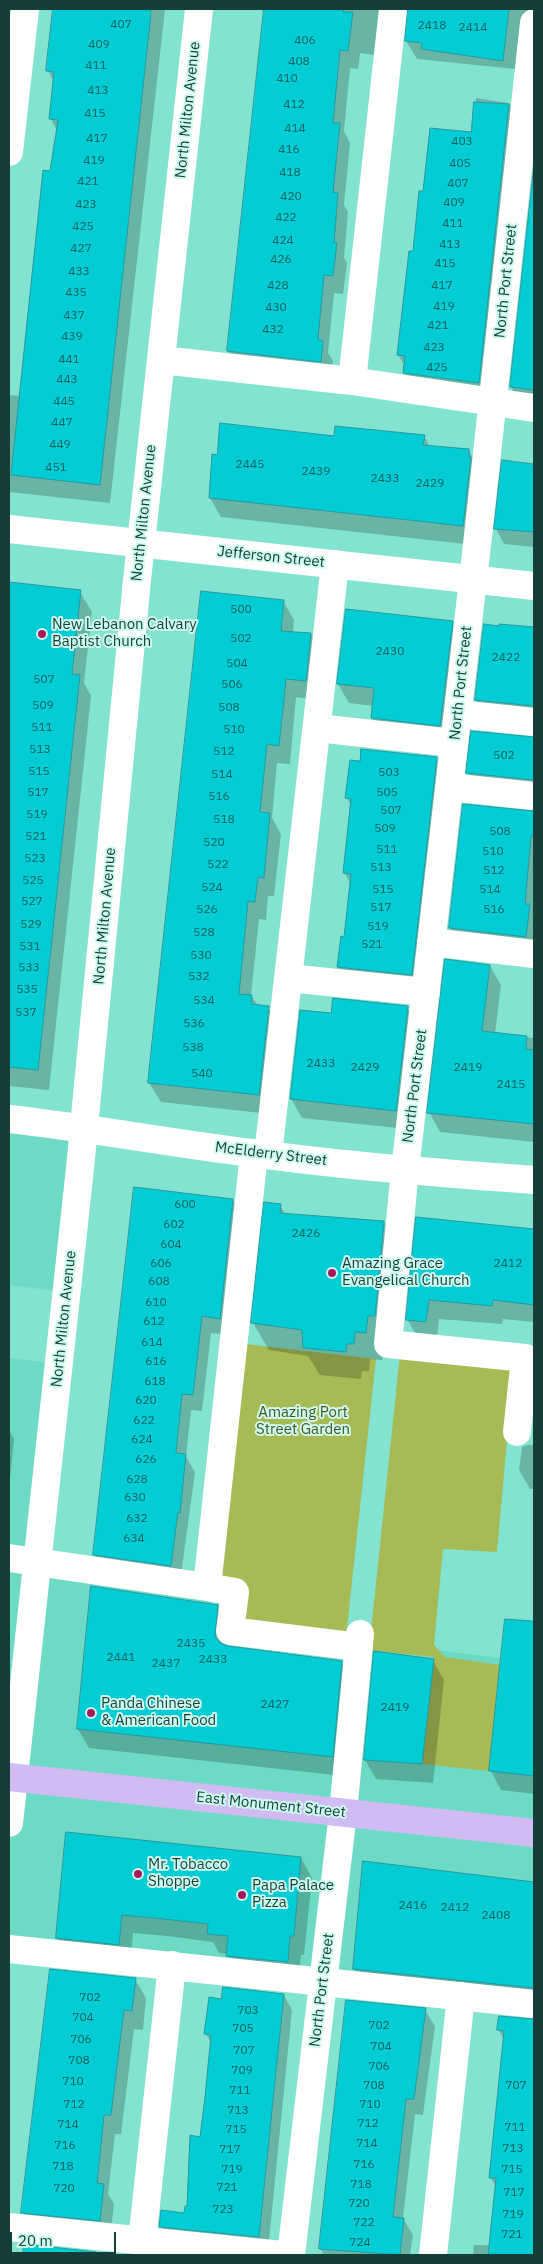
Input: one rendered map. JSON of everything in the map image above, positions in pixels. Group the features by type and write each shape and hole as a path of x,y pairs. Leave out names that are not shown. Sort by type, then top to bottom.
{"main road":[{"name":"East Monument Street","path":"12,1777 534,1833"}],"street":[{"path":"9,152 25,9"},
{"name":"North Milton Avenue","path":"9,1824 12,1777 38,1562 84,1127 141,543 199,9"},
{"path":"352,382 393,9"},
{"name":"North Port Street","path":"516,1432 525,1358 388,1344 405,1170 458,714 534,23"},
{"path":"161,360 352,382 492,404 534,408"},
{"name":"Jefferson Street","path":"9,529 534,586"},
{"path":"9,1558 207,1587 261,1154 288,978 335,564"},
{"path":"458,714 534,722"},
{"path":"317,728 454,743"},
{"path":"449,787 534,796"},
{"path":"431,942 534,954"},
{"path":"288,978 426,992"},
{"name":"McElderry Street","path":"9,1119 84,1127 261,1154 405,1170 534,1180"},
{"name":"North Port Street","path":"207,1587 234,1592 230,1631 359,1640 343,1813 291,2255"},
{"path":"9,1949 534,2004"},
{"path":"142,2241 172,1965"},
{"path":"433,2255 461,1996"},
{"path":"9,2227 282,2255"}],"shaded area":[{"path":"9,1126 82,1135 65,1292 9,1285"},
{"path":"9,1358 58,1364 38,1562 243,1585 240,1626 534,1662 534,1999 9,1949"}],"green space":[{"name":"Amazing Port Street Garden","path":"245,1344 376,1359 346,1637 239,1626 221,1583"},
{"path":"400,1354 514,1363 497,1552 443,1549 434,1645 445,1657 500,1665 489,1771 422,1764 434,1657 369,1650"}],"building":[{"path":"53,9 150,9 151,13 100,485 11,475 43,170 50,171 58,120 49,119 54,72 46,71"},
{"path":"264,9 344,9 343,12 353,12 348,51 340,50 333,123 340,123 333,192 338,193 334,243 337,243 333,276 324,275 318,339 323,341 321,362 227,351"},
{"path":"408,9 509,9 503,61 421,49 422,43 405,41"},
{"path":"474,102 509,104 479,383 403,373 405,356 397,355 409,251 413,251 419,191 423,191 430,128 471,132"},
{"path":"534,165 534,390 510,387"},
{"path":"220,423 334,436 335,426 425,435 423,445 469,449 469,457 471,457 463,526 209,498 212,454 217,455"},
{"path":"502,460 534,464 534,532 494,529"},
{"path":"9,582 81,590 72,674 80,675 38,1070 9,1067"},
{"path":"201,591 284,600 281,631 311,633 306,681 286,679 279,746 267,744 260,812 270,813 264,878 258,877 255,902 248,901 239,994 252,995 251,1004 269,1006 259,1095 148,1083"},
{"path":"346,609 453,621 440,726 371,718 374,688 337,684"},
{"path":"484,624 534,627 534,706 475,700"},
{"path":"471,731 534,737 534,780 466,773"},
{"path":"361,749 437,757 412,975 337,967 341,936 344,937 351,874 343,873 351,799 345,798 350,760 360,761"},
{"path":"463,804 534,811 534,836 531,836 525,904 530,904 526,937 449,928"},
{"path":"445,959 490,965 482,1031 527,1036 526,1049 534,1050 534,1124 427,1113"},
{"path":"333,998 408,1006 396,1111 290,1099 300,1010 331,1013"},
{"path":"134,1187 233,1199 220,1319 202,1316 193,1395 182,1394 176,1453 186,1454 180,1513 178,1512 171,1566 93,1555"},
{"path":"264,1202 281,1204 280,1213 384,1221 375,1316 368,1316 366,1333 355,1332 354,1344 347,1344 346,1352 303,1348 302,1330 251,1323"},
{"path":"416,1217 534,1229 534,1305 493,1300 492,1306 429,1300 426,1322 406,1320"},
{"path":"91,1586 218,1605 215,1637 220,1643 228,1646 342,1661 333,1757 77,1729"},
{"path":"505,1619 532,1621 534,1624 534,1776 489,1771"},
{"path":"374,1651 434,1659 422,1764 364,1760"},
{"path":"66,1832 301,1857 294,1936 290,1936 288,1962 226,1956 228,1936 207,1934 208,1924 155,1918 122,1915 119,1945 56,1938"},
{"path":"363,1861 534,1882 534,1988 353,1969"},
{"path":"50,1969 136,1978 132,2011 124,2010 111,2115 104,2115 97,2183 104,2184 100,2221 21,2213"},
{"path":"223,1987 284,1994 259,2237 159,2227 161,2210 184,2213 185,2206 187,2206 190,2135 200,2137 205,2097 211,2035 204,2034 209,1997 221,1999"},
{"path":"346,2000 426,2008 414,2099 406,2099 393,2217 404,2218 400,2255 319,2249"},
{"path":"499,2016 534,2019 534,2255 488,2255 496,2178 489,2178 504,2031 497,2030"},
{"path":"24,2244 96,2252 96,2255 23,2255"}],"place":[{"name":"New Lebanon Calvary Baptist Church","path":"42,634"},
{"name":"Amazing Grace Evangelical Church","path":"332,1273"},
{"name":"Panda Chinese & American Food","path":"91,1713"},
{"name":"Mr. Tobacco Shoppe","path":"138,1874"},
{"name":"Papa Palace Pizza","path":"242,1895"}]}
